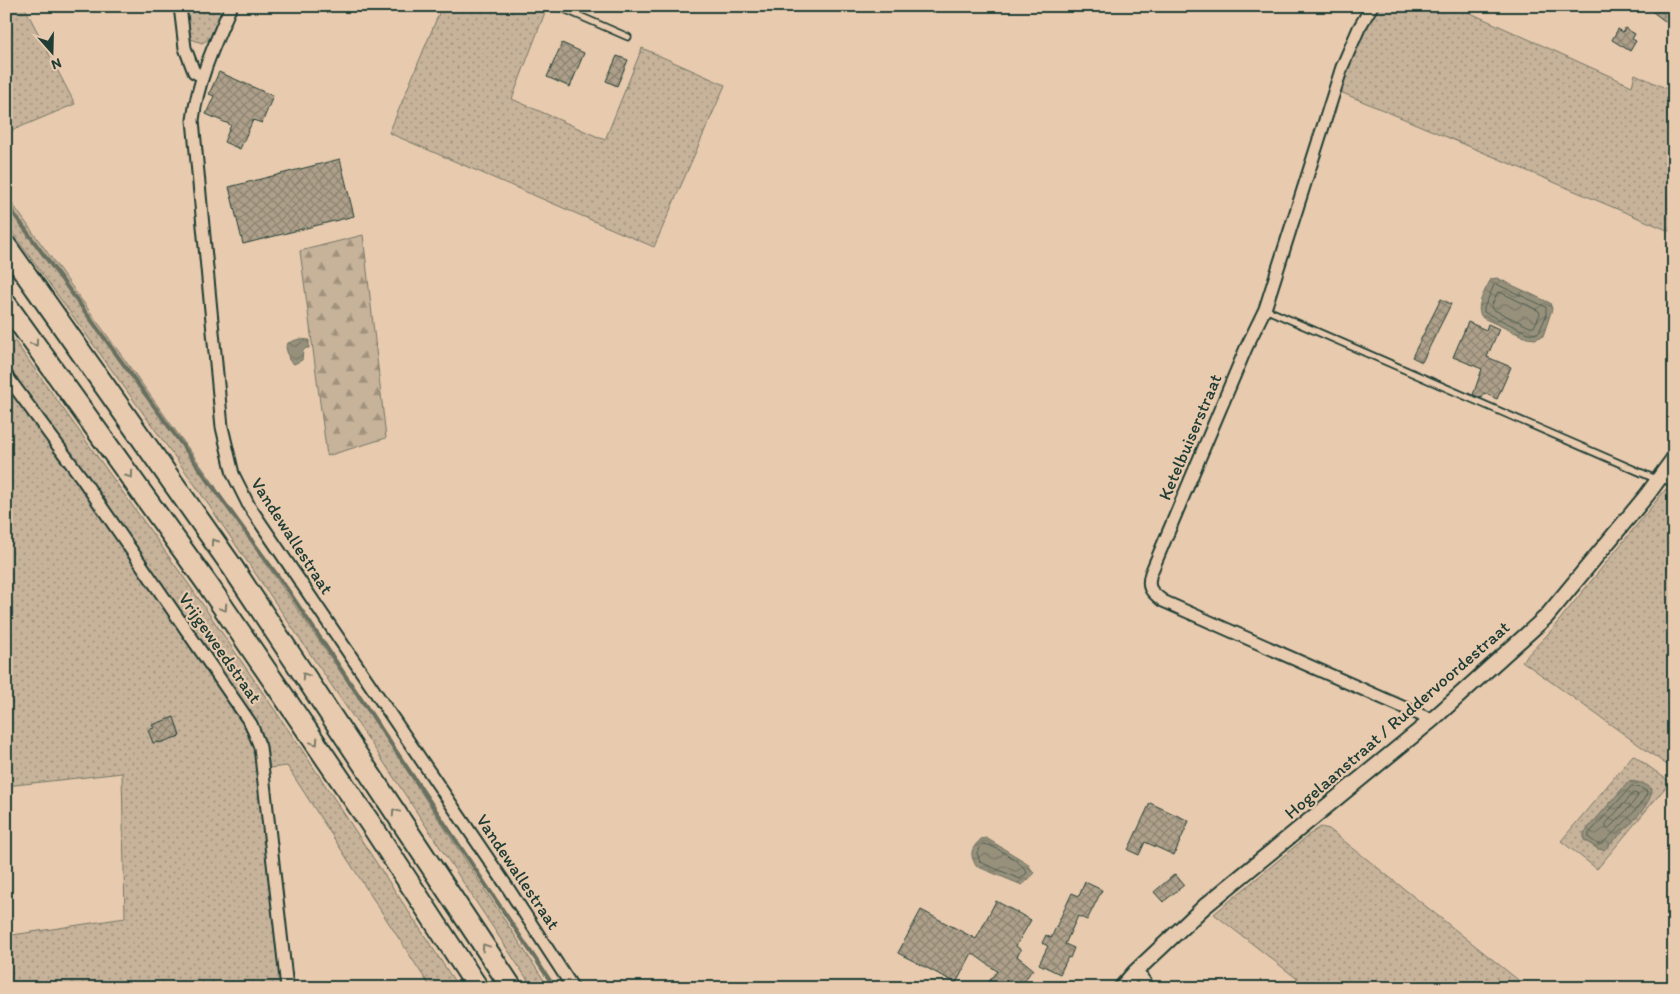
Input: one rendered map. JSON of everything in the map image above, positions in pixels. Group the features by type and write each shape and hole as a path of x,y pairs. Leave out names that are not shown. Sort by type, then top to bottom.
{"highway":[{"path":"6,246 233,568 512,988"},
{"path":"6,304 208,585 377,834 478,988"}],"street":[{"path":"180,6 185,48 194,72 202,76"},
{"name":"Vandewallestraat","path":"231,6 202,76 193,120 222,427 232,474 249,506 504,882 573,988"},
{"name":"Ketelbuiserstraat","path":"1372,6 1359,28 1342,67 1265,309 1246,348 1149,580 1152,593 1163,601 1432,720"},
{"name":"Vrijgeweedstraat","path":"6,375 81,477 251,724 260,747 287,988"},
{"name":"Hogelaanstraat / Ruddervoordestraat","path":"1121,988 1135,972 1204,906 1432,720 1546,617 1674,458"},
{"path":"1135,972 1149,988"}],"lane":[{"path":"557,6 628,37"},
{"path":"1265,309 1674,486"}],"green space":[{"path":"6,6 24,6 75,104 6,133"},
{"path":"187,6 225,6 211,38 202,43 191,39"},
{"path":"442,6 547,7 512,99 605,140 642,48 725,85 654,247 389,133"},
{"path":"1377,6 1455,6 1632,86 1635,74 1674,92 1674,233 1338,91 1350,53"},
{"path":"6,195 214,484 228,508 385,737 549,988 533,988 375,749 193,482 6,224"},
{"path":"363,235 386,438 327,456 300,251"},
{"path":"6,329 192,589 306,756 459,988 431,988 287,766 270,768 266,742 260,729 6,368"},
{"path":"6,383 70,470 245,728 255,749 281,988 6,988 6,936 125,918 122,773 6,786"},
{"path":"1666,489 1674,494 1674,770 1522,661 1549,633"},
{"path":"1633,755 1670,782 1597,869 1561,841"},
{"path":"1321,827 1329,829 1522,983 1517,988 1309,988 1214,914 1310,834"}],"water":[{"path":"1497,278 1550,303 1552,309 1543,336 1535,339 1527,338 1483,318 1479,309 1481,298 1491,279"},
{"path":"299,339 309,340 309,348 303,351 302,360 294,364 289,360 286,347 288,343"},
{"path":"1629,781 1641,783 1652,789 1650,796 1640,813 1625,830 1604,850 1598,849 1584,840 1584,833"},
{"path":"986,838 1027,863 1034,873 1027,881 1022,885 976,866 972,858 972,851 981,839"}],"building":[{"path":"1645,6 1674,6 1674,28"},
{"path":"1625,28 1635,34 1632,39 1636,41 1630,51 1612,40 1618,29 1623,32"},
{"path":"562,43 584,53 570,87 547,77"},
{"path":"617,56 628,60 617,86 606,81"},
{"path":"219,72 273,96 262,123 253,120 240,149 224,142 231,125 206,114 214,96 209,94"},
{"path":"340,159 354,216 243,244 229,187"},
{"path":"1441,299 1451,304 1422,362 1412,357"},
{"path":"1468,322 1486,330 1488,324 1499,329 1487,357 1511,367 1497,399 1484,393 1482,398 1473,395 1482,369 1453,357"},
{"path":"174,717 180,736 159,743 153,743 148,730 154,728 152,725"},
{"path":"1150,803 1189,821 1174,855 1145,842 1139,855 1128,850"},
{"path":"1175,874 1184,885 1163,902 1154,892"},
{"path":"1085,882 1102,890 1087,920 1078,916 1065,944 1074,948 1060,974 1039,964 1048,946 1042,943 1046,935 1051,938 1072,893 1079,896"},
{"path":"996,901 1031,920 1016,946 1021,950 1017,956 1033,969 1019,988 984,988 997,971 972,953 956,983 898,953 921,910 976,939"}],"waterway":[{"path":"6,203 288,590 555,988"}]}
